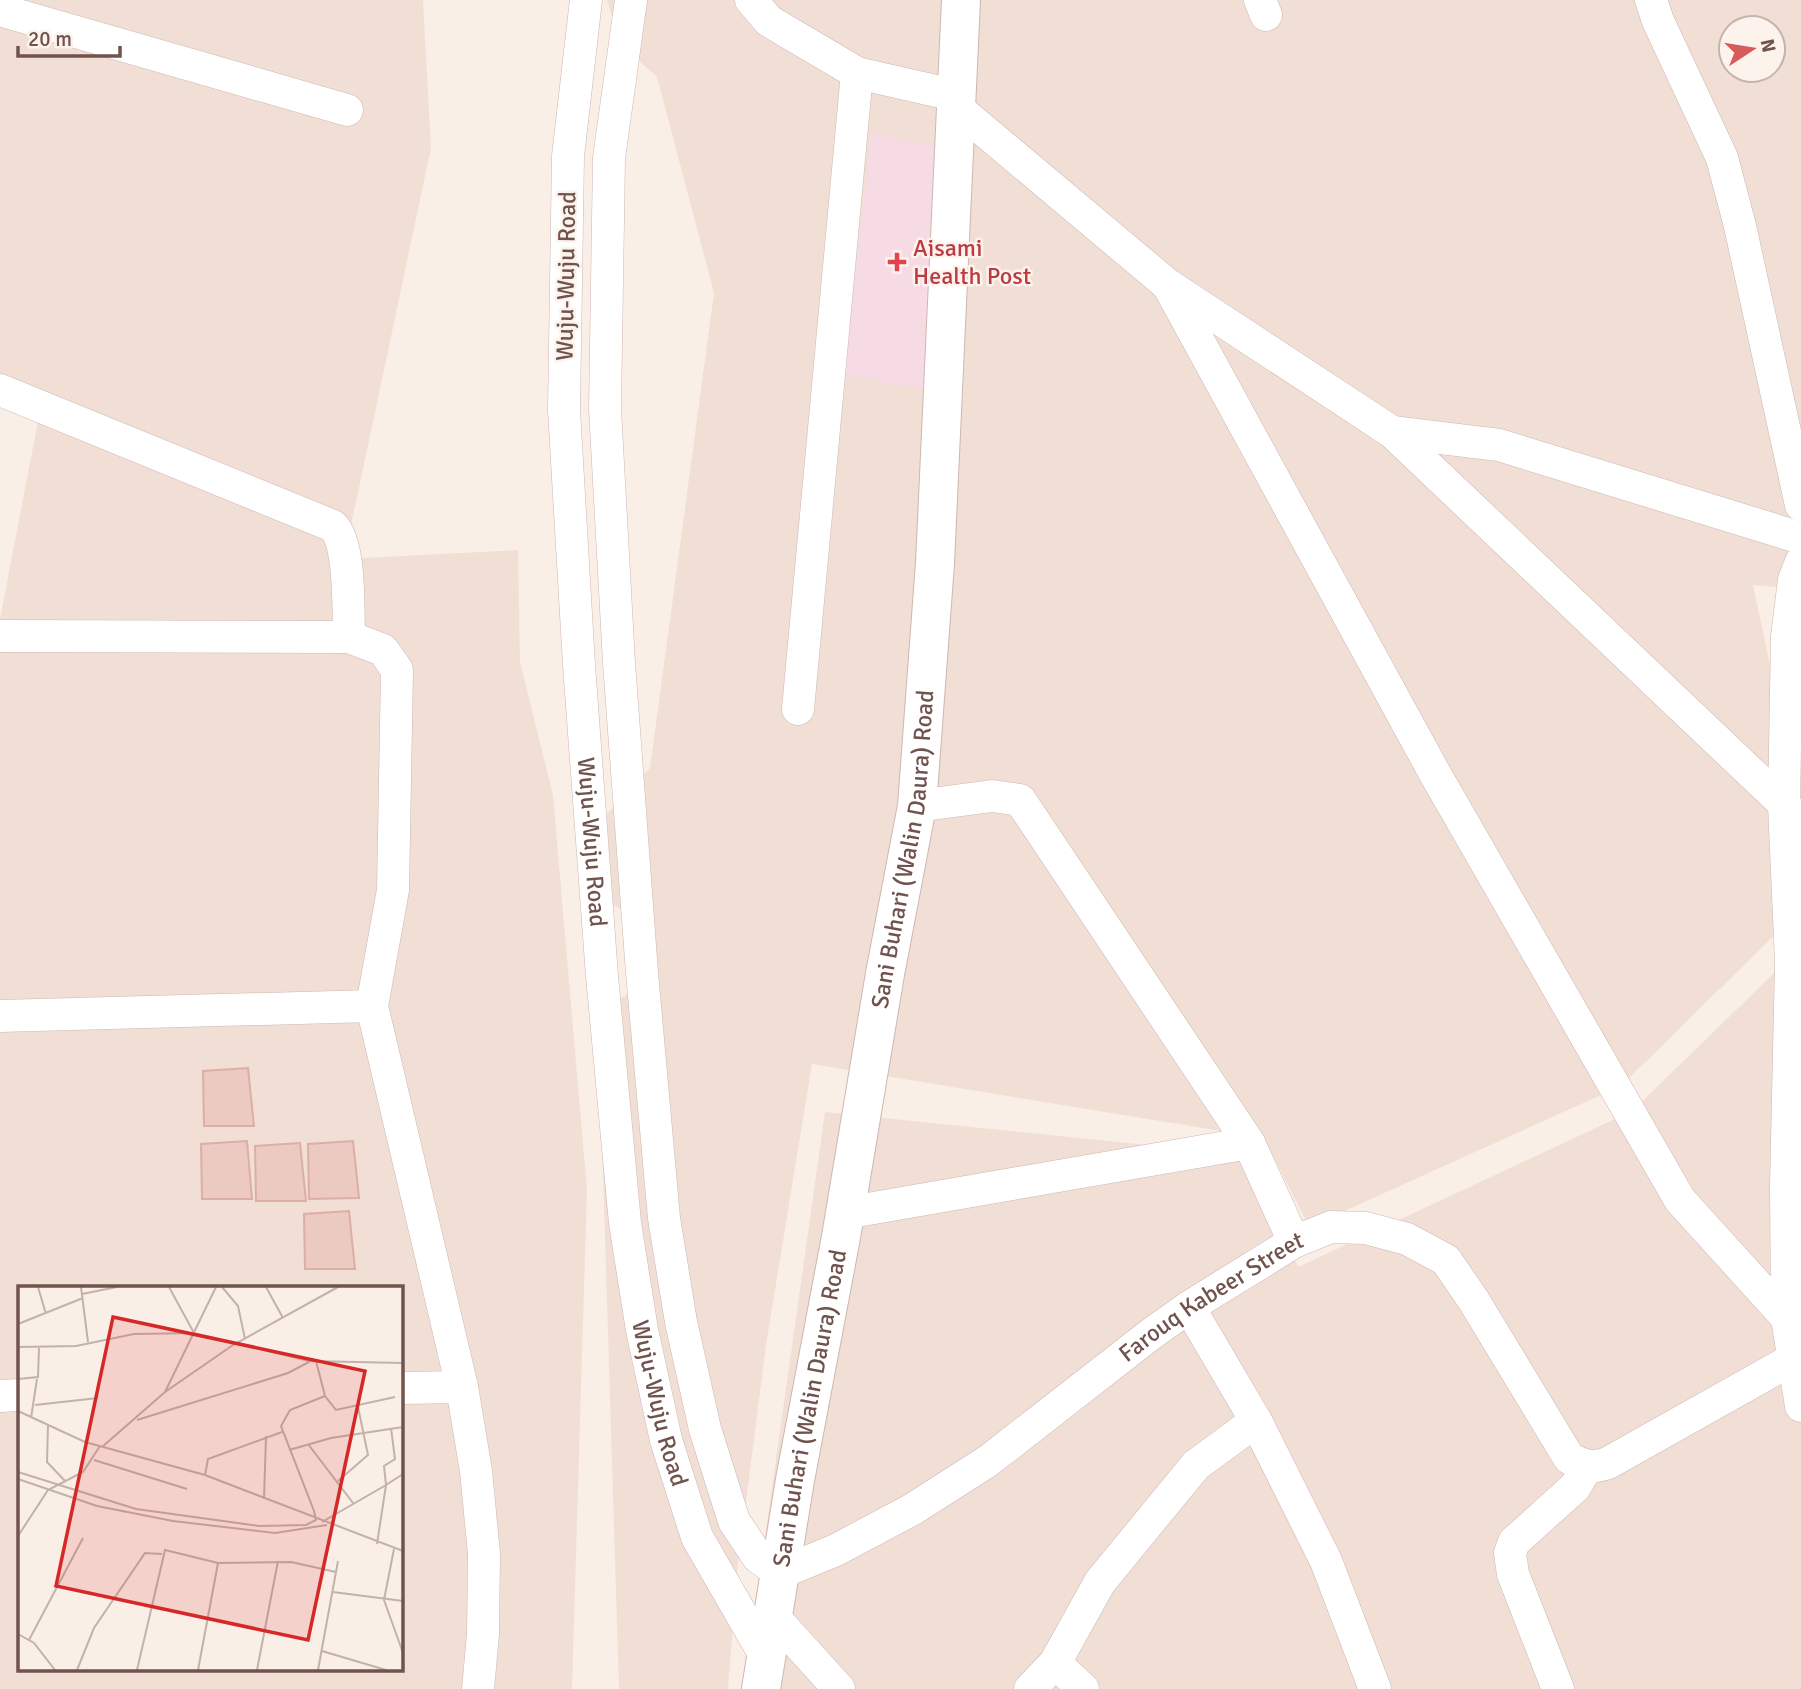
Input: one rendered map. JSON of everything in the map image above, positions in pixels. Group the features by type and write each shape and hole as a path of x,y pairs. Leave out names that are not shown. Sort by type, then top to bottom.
{"street":[{"name":"Wuju-Wuju Road","path":"586,0 568,156 564,410 579,665 602,976 625,1223 642,1330 666,1440 697,1537 763,1673"},
{"name":"Wuju-Wuju Road","path":"631,0 609,158 604,409 637,906 662,1191 681,1322 705,1429 734,1521 758,1557 780,1573"},
{"path":"751,0 769,21 857,73 957,102 1168,285 1392,432 1792,814"},
{"name":"Sani Buhari (Walin Daura) Road","path":"763,1673 885,974 917,806 935,563 961,0"},
{"path":"1651,0 1658,21 1722,158 1740,226 1801,505"},
{"path":"0,9 347,110"},
{"path":"798,709 857,73"},
{"path":"1168,285 1434,772 1680,1200 1787,1318"},
{"path":"0,390 333,526 340,535 345,561 349,637"},
{"path":"1392,432 1499,445 1801,538"},
{"path":"1801,562 1794,580 1787,638 1792,814 1786,1186 1787,1318 1801,1406"},
{"path":"0,636 349,637 383,650 397,670 393,890 372,1006 462,1387 476,1471 484,1555 483,1634 478,1689"},
{"path":"917,806 992,796 1020,800 1249,1143 1294,1242"},
{"path":"0,1016 372,1006"},
{"path":"845,1213 1249,1143"},
{"name":"Farouq Kabeer Street","path":"780,1573 836,1550 913,1509 988,1461 1150,1334 1189,1307 1294,1242 1331,1227 1366,1228 1407,1239 1446,1260 1474,1301 1569,1458 1587,1467"},
{"path":"1189,1307 1255,1421 1326,1561 1376,1689"},
{"path":"1558,1689 1513,1574 1510,1553 1514,1542 1575,1488 1587,1467 1594,1468 1608,1462 1793,1359"},
{"path":"402,1388 462,1387"},
{"path":"0,1396 18,1395"},
{"path":"1030,1689 1055,1663 1100,1582 1196,1465 1255,1421"},
{"path":"773,1616 839,1689"},
{"path":"1055,1663 1083,1689"}],"shaded area":[{"path":"0,0 423,0 431,148 344,559 518,550 520,662 553,795 587,1190 572,1689 0,1689 0,619 42,400 0,382"},
{"path":"607,0 1801,0 1801,589 1753,585 1801,810 1794,916 1621,1086 1309,1227 1264,1138 812,1064 766,1345 737,1573 728,1689 619,1689 598,1011 634,991 637,917 601,899 603,838 607,814 650,768 714,293 657,77 620,44"},
{"name":"Aisami Health Post","path":"872,133 945,149 931,391 843,374"},
{"path":"1801,947 1801,1689 757,1689 759,1580 825,1112 1245,1155 1298,1267 1632,1111"}],"building":[{"path":"248,1068 254,1126 204,1126 203,1071"},
{"path":"247,1141 252,1199 202,1199 201,1144"},
{"path":"353,1141 359,1198 309,1199 308,1144"},
{"path":"300,1143 306,1201 256,1201 255,1146"},
{"path":"349,1211 355,1269 305,1269 304,1214"}],"place":[{"name":"Aisami Health Post","path":"897,262"}]}
